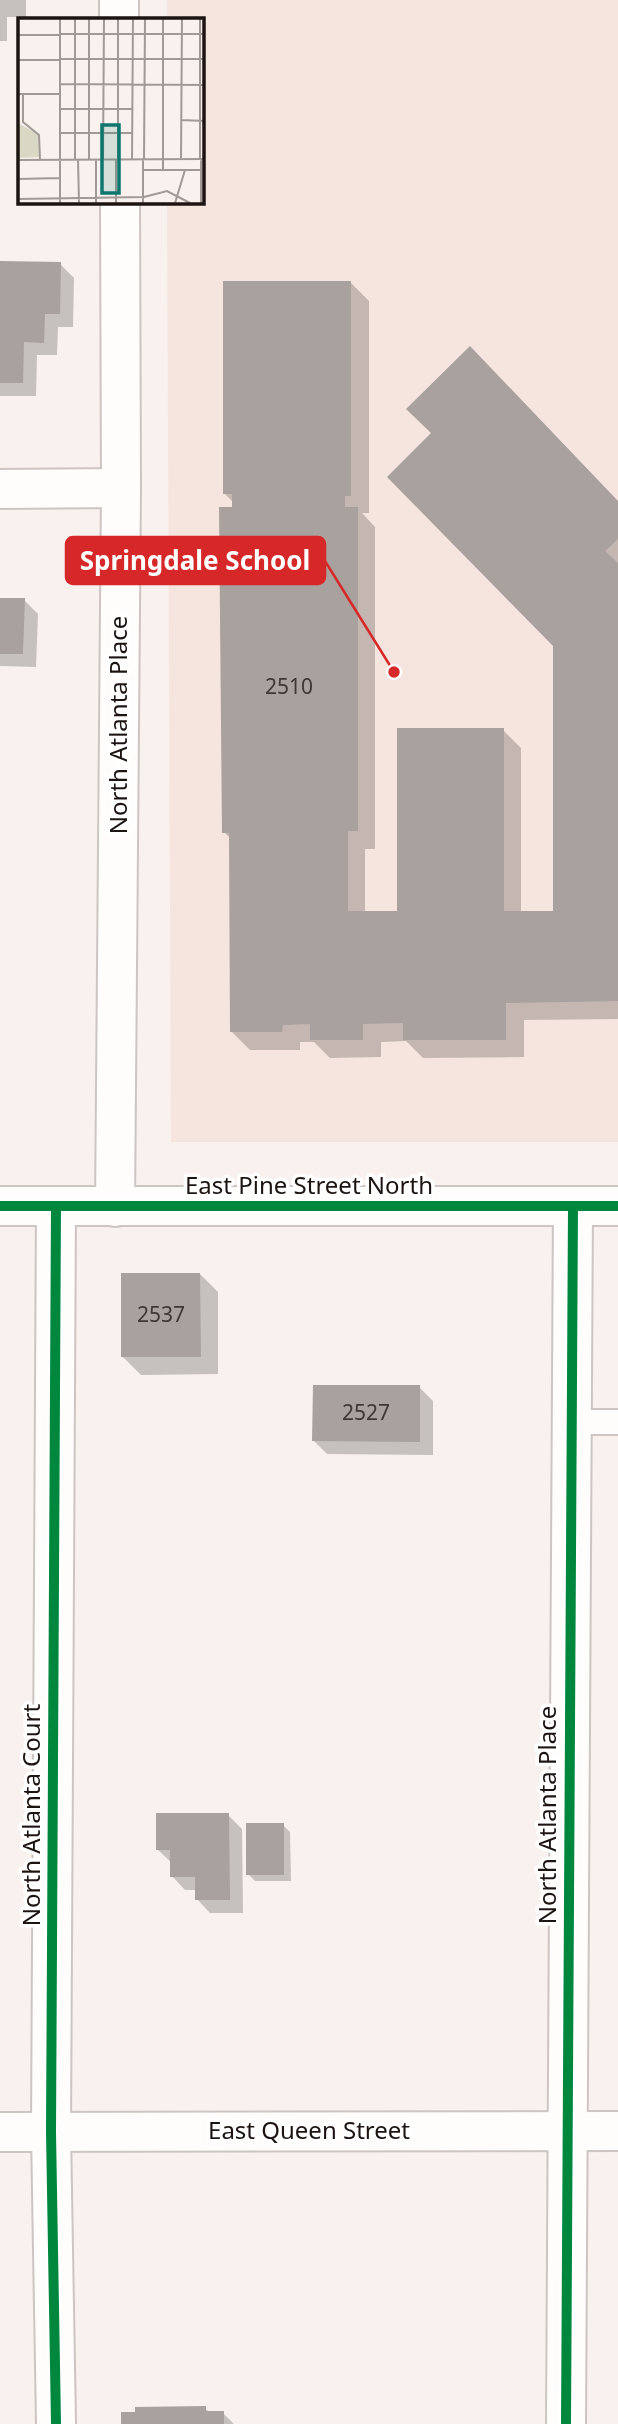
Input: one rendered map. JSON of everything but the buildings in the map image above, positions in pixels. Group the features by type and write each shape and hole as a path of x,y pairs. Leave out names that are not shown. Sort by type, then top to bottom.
{"street":[{"path":"119,0 119,18"},
{"name":"North Atlanta Place","path":"115,1207 121,488 120,203"},
{"path":"0,489 121,488"},
{"name":"East Pine Street North","path":"0,1206 618,1206"},
{"name":"North Atlanta Court","path":"56,1206 51,2132 56,2424"},
{"name":"North Atlanta Place","path":"566,2424 573,1206"},
{"name":"East Queen Street","path":"0,2132 618,2131"}],"lane":[{"path":"571,1422 618,1422"}],"shaded area":[{"path":"167,0 618,0 618,1142 171,1142 167,203 203,203 203,18 167,18"}],"cycle path":[{"path":"0,1206 618,1206"},
{"path":"56,1206 51,2132 56,2424"},
{"path":"566,2424 573,1206"}],"place":[{"name":"Springdale School","path":"394,672"}]}
